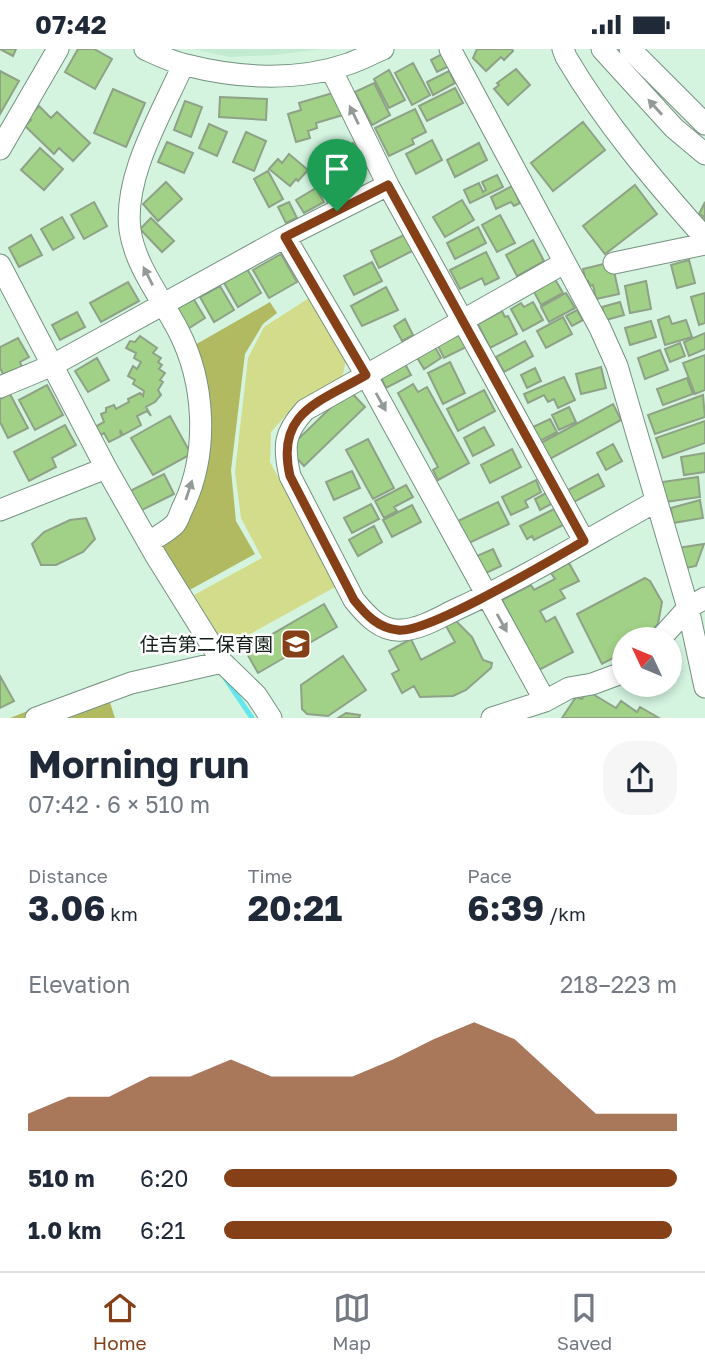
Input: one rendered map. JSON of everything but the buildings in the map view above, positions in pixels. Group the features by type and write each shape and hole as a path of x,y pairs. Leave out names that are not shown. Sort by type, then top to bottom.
{"street":[{"path":"0,149 58,49"},
{"path":"145,49 183,65 247,76 331,69 383,49"},
{"path":"450,49 600,328 617,366 655,502 696,603 705,687"},
{"path":"563,49 593,103 663,192 705,238"},
{"path":"602,49 674,128 705,154"},
{"path":"630,49 705,124"},
{"path":"149,542 175,523 190,491 199,448 200,399 193,362 142,264 130,232 129,206 136,173 183,65"},
{"path":"331,69 388,185 584,541"},
{"path":"0,387 53,365 285,237 388,185"},
{"path":"285,237 366,375 545,701"},
{"path":"614,263 705,244"},
{"path":"564,263 305,410 292,425 286,441 290,476 354,600 368,617 384,627 400,631 425,624 487,595 655,502"},
{"path":"0,265 106,468 149,542 222,662 256,695 271,718"},
{"path":"0,510 106,468"},
{"path":"672,627 696,603"},
{"path":"36,718 131,683 222,662"},
{"path":"506,716 545,701 569,688 612,677"}],"shaded area":[{"path":"194,49 323,49 229,57"}],"green space":[{"path":"309,298 347,357 342,378 295,405 271,432 270,462 337,586 221,650 192,596 262,558 241,518 235,472 248,358 264,327"},
{"path":"270,302 277,313 263,324 245,354 231,470 236,521 255,554 186,592 158,546 191,508 193,346"},
{"path":"103,681 115,718 10,718"}],"waterway":[{"path":"225,678 252,718"}],"place":[{"name":"住吉第二保育園","path":"296,644"}],"route":[{"path":"388,185 584,541 487,595 425,624 400,631 384,627 368,617 354,600 290,476 286,458 286,441 292,425 305,410 366,375 285,237 337,211 388,185"}]}
